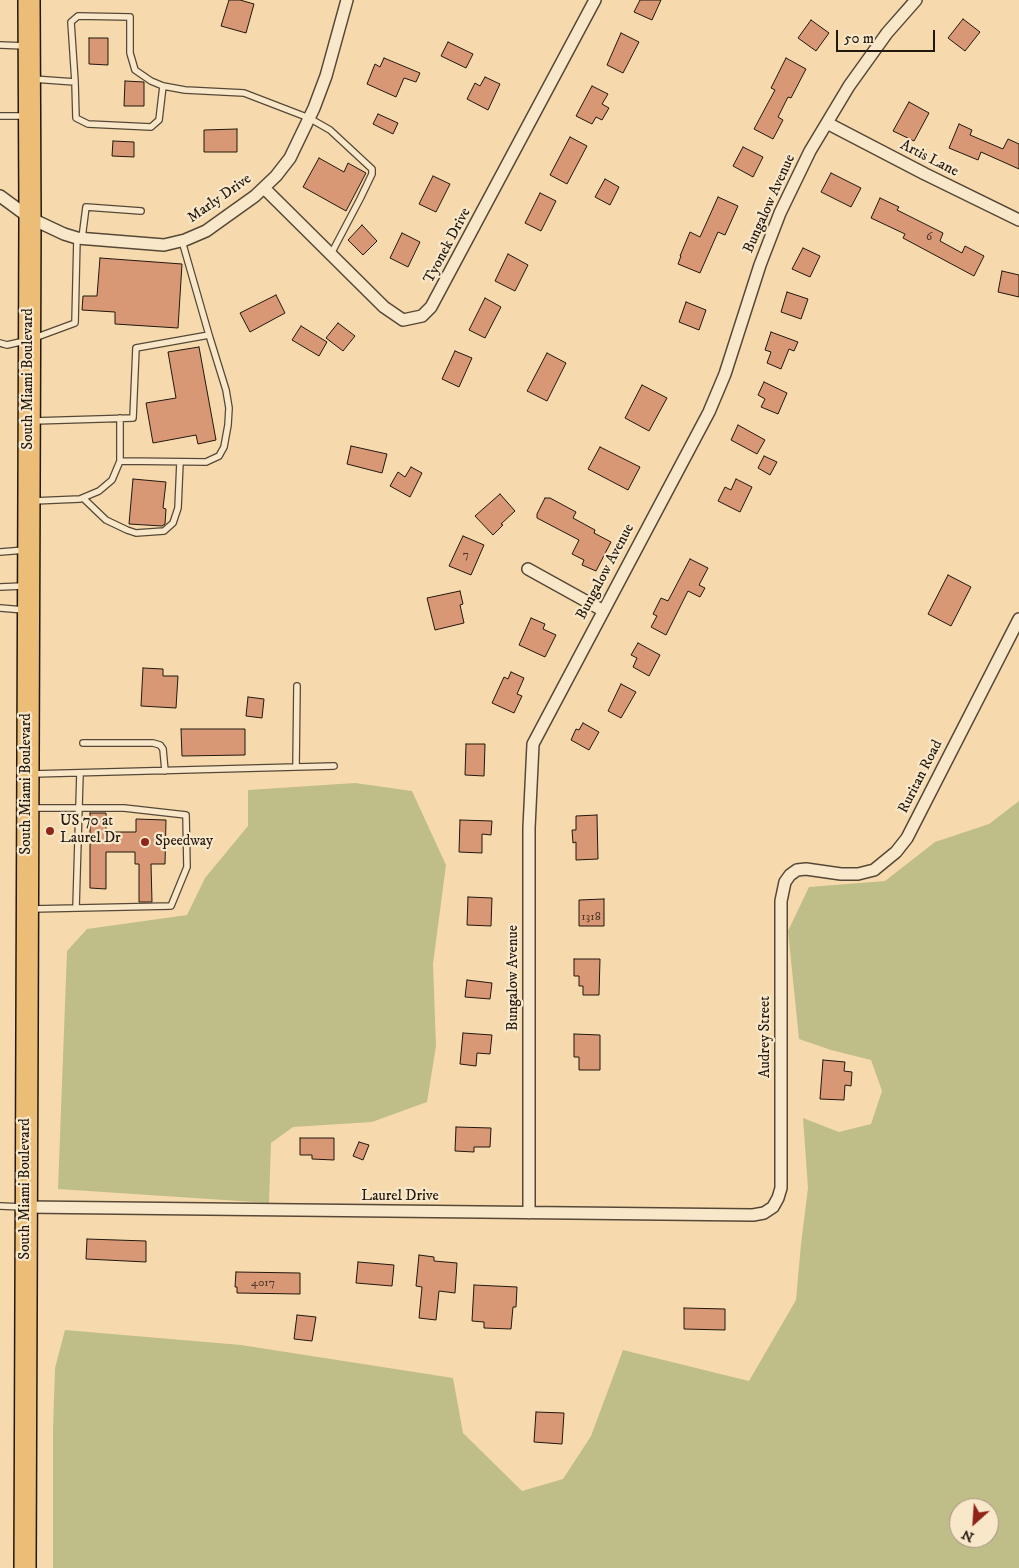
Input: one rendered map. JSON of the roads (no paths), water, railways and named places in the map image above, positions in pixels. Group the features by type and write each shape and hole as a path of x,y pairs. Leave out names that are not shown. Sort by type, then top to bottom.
{"highway":[{"name":"South Miami Boulevard","path":"24,1568 30,218 28,0"}],"street":[{"name":"Marly Drive","path":"0,196 30,218 64,234 79,238 164,245 182,241 206,231 264,188 290,158 326,76 347,0"},
{"name":"Tyonek Drive","path":"264,188 384,307 403,320 422,316 432,308 596,0"},
{"name":"Bungalow Avenue","path":"529,1213 529,828 533,744 602,610 709,412 724,374 760,264 780,214 810,151 849,86 887,33 916,0"},
{"name":"Artis Lane","path":"827,123 1019,220"},
{"path":"528,569 602,610"},
{"name":"Ruritan Road","path":"797,870 806,869 841,874 858,874 874,870 896,852 912,827 1019,619"},
{"name":"Audrey Street","path":"773,1207 781,1188 781,901 785,882 797,870"},
{"name":"Laurel Drive","path":"25,1207 753,1215 764,1213 773,1207"}],"lane":[{"path":"163,86 159,120 151,127 88,124 76,118 71,22 78,16 130,17 130,53 135,70 151,81 163,86 185,90 244,93 309,118 330,130 372,169 372,174 360,199 331,254"},
{"path":"0,45 28,46"},
{"path":"28,79 75,82"},
{"path":"0,116 28,116"},
{"path":"0,343 7,345 29,340 75,323 79,238 86,207 141,211"},
{"path":"120,461 206,462 214,460 224,448 229,408 226,390 182,241"},
{"path":"29,421 132,418 136,348 209,335"},
{"path":"28,501 60,501 83,498 99,491 112,480 120,461 120,418"},
{"path":"83,498 106,520 127,530 136,533 164,531 173,523 178,508 180,462"},
{"path":"0,552 28,549"},
{"path":"0,587 28,586"},
{"path":"0,608 28,611"},
{"path":"296,767 297,686"},
{"path":"83,743 153,743 160,745 163,749 165,771"},
{"path":"27,775 334,766"},
{"path":"76,908 80,773"},
{"path":"27,808 124,808 186,815 186,867 171,906 27,909"},
{"path":"0,1206 25,1207"}],"place":[{"name":"US 70 at Laurel Dr","path":"50,831"},
{"name":"Speedway","path":"145,842"}]}
